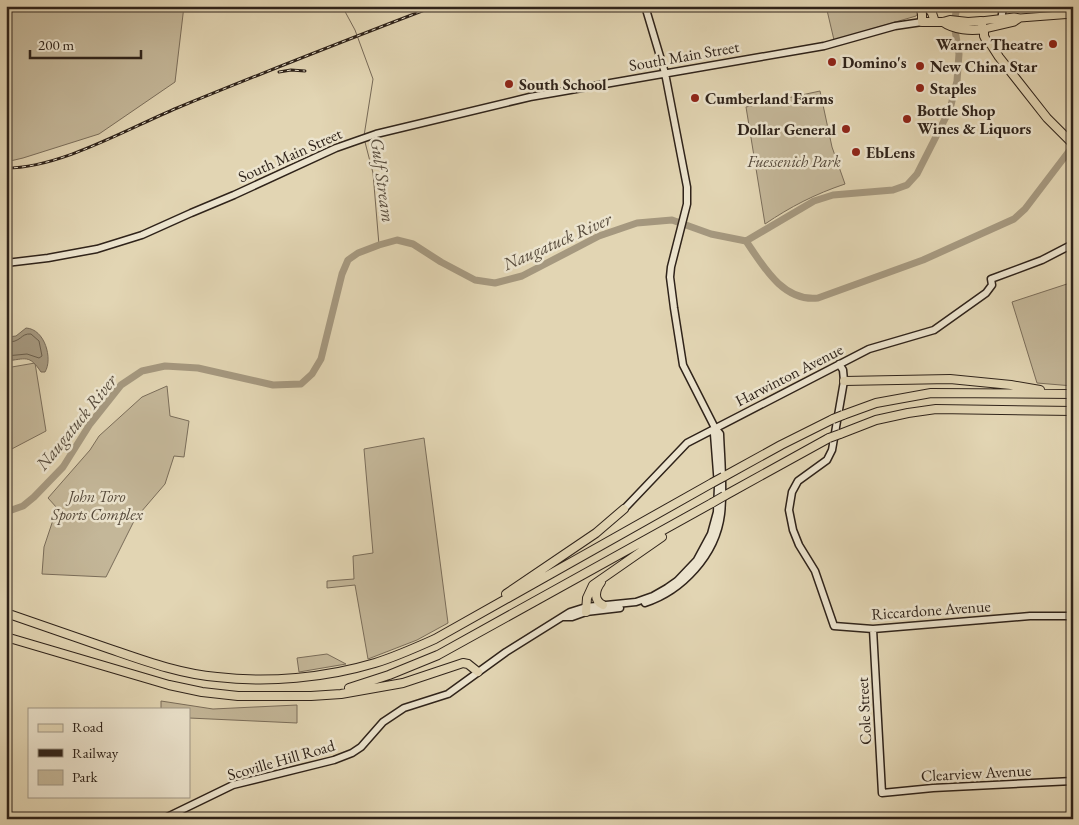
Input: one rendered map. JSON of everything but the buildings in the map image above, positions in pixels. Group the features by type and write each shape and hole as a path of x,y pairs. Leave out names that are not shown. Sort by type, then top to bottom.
{"highway":[{"path":"920,6 922,22"},
{"path":"927,6 939,22 969,26 982,30"},
{"path":"969,26 982,21 984,36 999,57 1047,118 1072,143"},
{"name":"South Main Street","path":"922,22 939,22"},
{"path":"844,381 950,379 1011,385 1062,394"},
{"path":"6,613 170,668 216,677 250,679 311,676 341,671 374,663 435,639 712,483 798,436 843,415 876,403 931,393 1073,394"},
{"path":"311,696 367,683 438,656 830,438 876,420 936,409 1073,411"},
{"path":"464,623 596,533 624,509"},
{"path":"586,609 590,590 598,581 690,516"},
{"path":"603,605 596,599 595,593 606,576"},
{"path":"6,637 169,685 202,692 238,696 341,694 403,683 464,663 478,672"}],"main road":[{"path":"586,609 636,606 655,600 679,585 699,565 714,539 721,517 720,434 715,428 683,365 670,277 687,204 687,187 665,73 645,6"},
{"path":"1001,22 1002,6"},
{"path":"982,30 1014,16 1020,18 1073,14"},
{"path":"982,21 1001,22"},
{"name":"South Main Street","path":"6,263 97,249 142,235 336,148 364,138 510,101 824,46 895,26 922,22"},
{"name":"Harwinton Avenue","path":"624,509 687,443 869,349 934,330 986,294 991,289 991,279 1042,260 1073,244"},
{"path":"839,364 844,381"},
{"name":"Riccardone Avenue","path":"844,381 832,450 826,460 798,481 792,492 789,510 793,530 814,572 834,626 873,629 1030,616 1073,616"},
{"path":"586,609 603,605 627,604 653,596 677,580 697,560 711,534 717,512 718,486 715,428"},
{"name":"Scoville Hill Road","path":"163,819 233,785 334,760 352,753 361,747 383,722 404,708 448,694 506,652 570,612 586,609"},
{"name":"Cole Street","path":"873,629 882,793"},
{"name":"Clearview Avenue","path":"882,793 933,788 1073,781"}],"green space":[{"path":"6,6 184,6 175,82 99,134 6,162"},
{"path":"826,6 915,6 918,13 916,16 834,40"},
{"name":"Fuessenich Park","path":"820,91 832,147 845,184 803,201 765,224 746,107"},
{"path":"1073,282 1073,386 1037,383 1012,302"},
{"path":"35,363 46,431 6,452 6,368"},
{"name":"John Toro Sports Complex","path":"167,386 170,416 189,421 184,457 174,456 165,484 135,519 106,577 42,574 44,547 57,508 48,498 90,450 99,436 142,397"},
{"path":"424,438 448,623 417,640 368,659 355,585 327,588 327,581 354,579 353,556 373,553 364,449"},
{"path":"327,654 346,664 299,672 297,658"},
{"path":"161,701 213,709 297,705 297,723 190,718 190,708 161,708"}],"water":[{"path":"26,328 38,333 46,346 48,360 45,372 41,372 33,362 27,359 6,361 6,336 16,336"}],"waterway":[{"name":"Gulf Stream","path":"342,6 355,30 373,79 364,136"},
{"path":"746,241 814,201 833,195 893,190 907,185 917,174 950,109 957,81 959,54 954,24 957,6"},
{"name":"Gulf Stream","path":"365,142 373,173 379,245"},
{"path":"746,241 767,271 784,288 806,298 818,298 923,260 1014,219 1025,209 1073,146"},
{"name":"Naugatuck River","path":"6,512 23,506 63,467 90,424 121,385 142,371 165,366 198,368 273,385 301,384 312,374 321,359 342,274 348,260 358,253 379,245 397,240 413,244 441,262 475,280 495,283 522,276 599,236 637,223 672,220 711,234 746,241"}],"railway":[{"path":"6,168 48,162 71,155 177,108 435,6"},
{"path":"279,72 291,70 305,71"}],"place":[{"name":"Warner Theatre","path":"1053,44"},
{"name":"Domino's","path":"832,62"},
{"name":"New China Star","path":"920,66"},
{"name":"South School","path":"509,84"},
{"name":"Staples","path":"920,88"},
{"name":"Cumberland Farms","path":"695,98"},
{"name":"Bottle Shop Wines & Liquors","path":"907,119"},
{"name":"Dollar General","path":"846,129"},
{"name":"EbLens","path":"856,152"}]}
